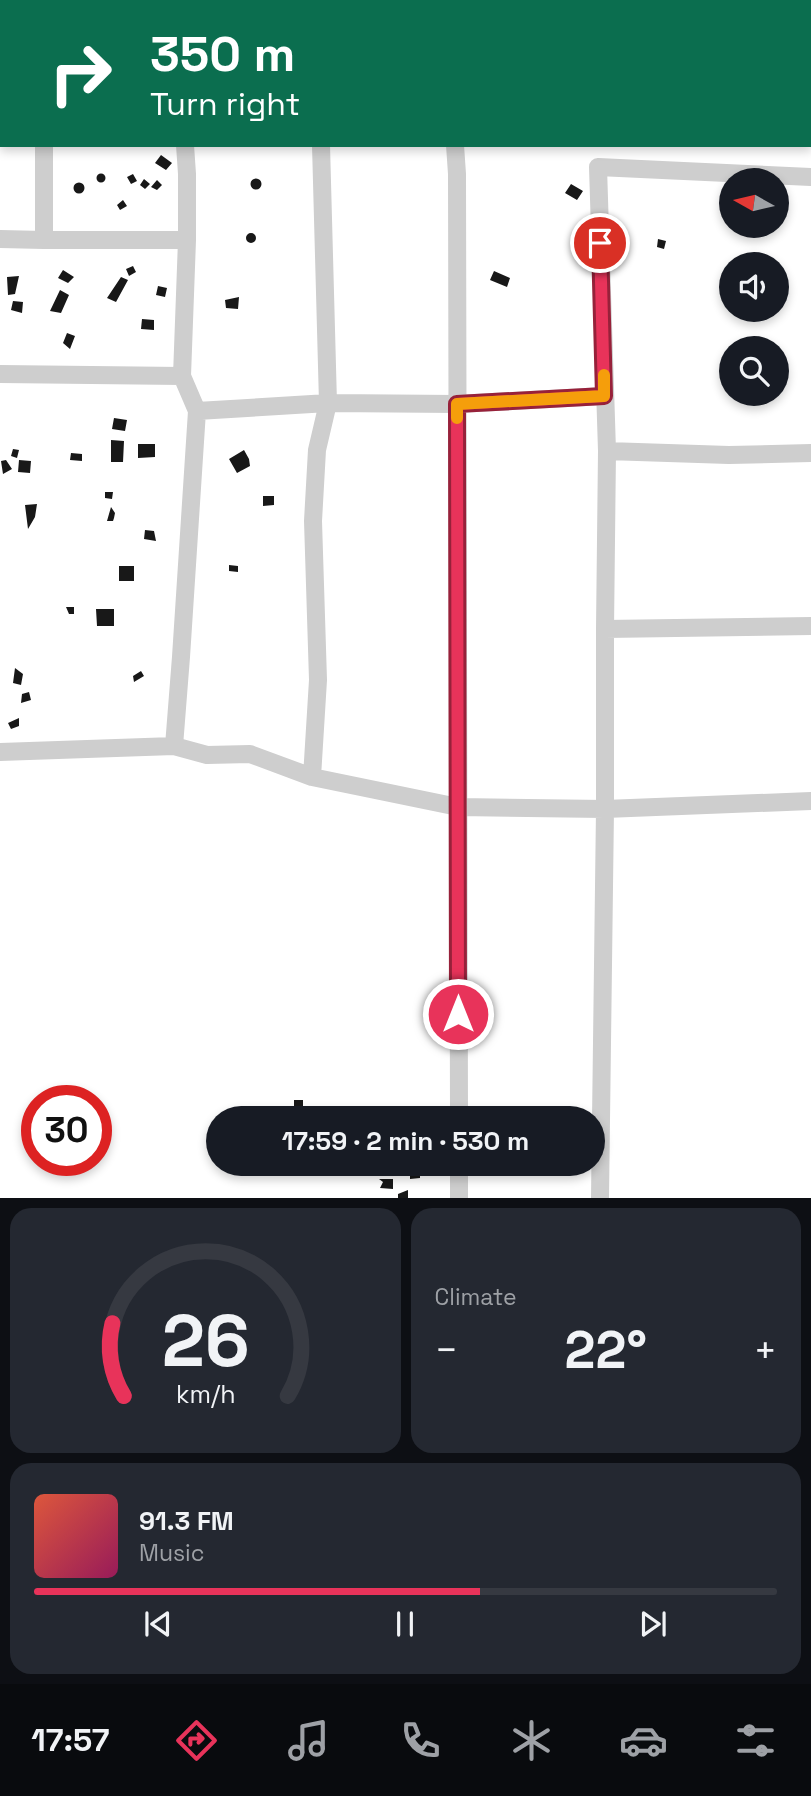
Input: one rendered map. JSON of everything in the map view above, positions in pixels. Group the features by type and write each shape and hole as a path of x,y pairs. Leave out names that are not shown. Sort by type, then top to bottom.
{"street":[{"path":"44,147 44,240"},
{"path":"174,746 197,411 182,376 187,240 185,147"},
{"path":"312,777 318,680 313,521 317,450 328,404 321,147"},
{"path":"455,147 459,1106"},
{"path":"600,1198 607,451 598,167 811,177"},
{"path":"0,239 187,240"},
{"path":"0,374 182,376"},
{"path":"197,411 328,404 457,404 604,396"},
{"path":"607,451 729,455 811,453"},
{"path":"605,629 811,626"},
{"path":"0,752 174,746 207,755 250,754 312,777 458,807 605,809 811,801"},
{"path":"459,1176 459,1198"}],"building":[{"path":"161,155 172,163 166,170 155,163"},
{"path":"101,173 106,178 101,183 96,178"},
{"path":"133,174 137,181 131,184 127,177"},
{"path":"144,179 150,184 145,189 140,185"},
{"path":"256,179 260,180 260,188 256,189 252,188 251,184 252,180"},
{"path":"157,180 162,185 157,190 151,187"},
{"path":"79,182 85,188 79,194 73,188"},
{"path":"571,184 583,191 577,200 565,193"},
{"path":"123,200 127,206 120,210 117,205"},
{"path":"251,233 255,234 255,242 251,243 247,242 246,238 247,234"},
{"path":"658,239 666,241 664,249 657,247"},
{"path":"133,266 136,272 129,276 126,269"},
{"path":"63,270 74,277 68,283 58,278"},
{"path":"494,271 510,278 507,287 490,280"},
{"path":"19,276 15,294 8,295 7,277"},
{"path":"121,277 128,280 116,302 107,298"},
{"path":"158,286 167,288 165,297 156,295"},
{"path":"60,290 69,295 61,313 50,311"},
{"path":"239,297 238,309 226,308 225,300"},
{"path":"13,301 23,302 22,313 11,310"},
{"path":"142,319 154,320 154,330 141,329"},
{"path":"67,333 75,336 70,349 63,343"},
{"path":"114,418 127,420 125,431 112,429"},
{"path":"111,440 124,441 123,462 111,462"},
{"path":"138,444 155,444 155,457 138,458"},
{"path":"13,449 19,450 17,458 11,456"},
{"path":"244,450 250,466 237,473 229,459"},
{"path":"71,453 82,454 82,461 70,460"},
{"path":"6,460 12,469 3,474 1,461"},
{"path":"19,460 31,461 30,473 18,472"},
{"path":"105,492 113,492 112,499 105,498"},
{"path":"263,496 274,496 274,505 263,506"},
{"path":"37,504 35,517 28,529 25,505"},
{"path":"111,507 115,513 114,518 113,521 107,521"},
{"path":"145,530 154,531 156,541 144,539"},
{"path":"229,565 238,566 238,572 229,571"},
{"path":"119,566 134,566 134,581 119,581"},
{"path":"66,607 74,607 74,614 69,614"},
{"path":"96,609 114,609 114,626 97,626"},
{"path":"15,668 23,674 21,685 13,683"},
{"path":"141,671 144,676 134,682 133,676"},
{"path":"29,692 31,700 21,703 22,694"},
{"path":"19,718 19,726 11,729 8,723"},
{"path":"294,1100 303,1100 303,1106 294,1106"},
{"path":"379,1179 393,1179 393,1189 380,1188 383,1182"},
{"path":"408,1190 408,1198 398,1198 398,1194"}],"slow traffic":[{"path":"457,418 457,404 604,396 604,375"}],"route":[{"path":"458,1014 457,404 604,396 600,243"}]}
